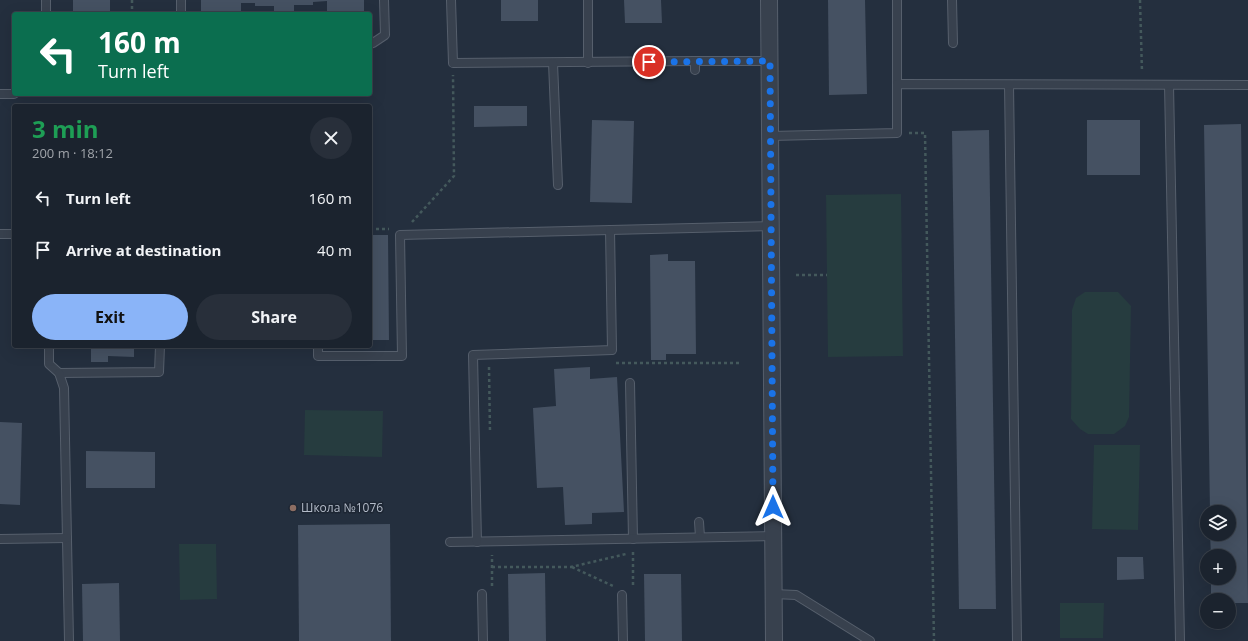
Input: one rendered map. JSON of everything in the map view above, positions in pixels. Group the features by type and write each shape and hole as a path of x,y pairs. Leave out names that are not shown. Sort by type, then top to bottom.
{"street":[{"path":"769,0 774,641"}],"lane":[{"path":"46,0 46,12"},
{"path":"181,0 181,12"},
{"path":"372,44 385,35 384,0"},
{"path":"451,0 452,63 770,61"},
{"path":"588,0 588,62"},
{"path":"771,136 897,133 896,0"},
{"path":"952,0 953,43"},
{"path":"695,61 695,70"},
{"path":"553,62 558,185"},
{"path":"897,84 1248,85"},
{"path":"1009,84 1017,641"},
{"path":"1169,85 1180,641"},
{"path":"0,94 12,94"},
{"path":"318,348 318,356 402,356 400,235 771,226"},
{"path":"477,542 473,355 612,350 610,230"},
{"path":"0,234 12,234"},
{"path":"49,348 49,364 59,373 64,388 69,641"},
{"path":"59,373 159,372 160,348"},
{"path":"630,383 633,539"},
{"path":"699,522 700,537"},
{"path":"450,542 773,536"},
{"path":"0,539 67,538"},
{"path":"621,592 623,641"},
{"path":"482,594 483,641"},
{"path":"774,594 796,595 870,641"}],"path":[{"path":"132,0 132,12"},
{"path":"1140,0 1142,85"},
{"path":"400,235 454,176 452,63"},
{"path":"897,133 925,133 934,641"},
{"path":"796,274 827,275"},
{"path":"624,356 625,363"},
{"path":"609,364 742,363"},
{"path":"489,365 490,434"},
{"path":"492,541 492,588"},
{"path":"492,567 571,567 633,552"},
{"path":"571,567 621,592"}],"green space":[{"path":"901,194 903,356 828,357 826,195"},
{"path":"1085,292 1118,292 1131,306 1129,417 1125,426 1114,434 1088,434 1080,429 1071,419 1072,310 1076,298"},
{"path":"305,410 383,411 382,457 304,455"},
{"path":"1094,445 1140,445 1138,530 1092,529"},
{"path":"179,544 216,544 217,599 180,600"},
{"path":"1060,603 1104,603 1103,638 1060,638"}],"building":[{"path":"73,0 110,0 110,12 73,12"},
{"path":"201,0 364,0 364,12 327,12 327,1 313,2 313,5 294,5 294,12 274,12 274,6 255,6 255,3 241,3 241,12 201,12"},
{"path":"501,0 538,0 538,21 501,21"},
{"path":"624,0 661,0 662,23 625,23"},
{"path":"828,0 865,0 867,94 829,95"},
{"path":"474,106 527,106 527,126 474,127"},
{"path":"592,120 634,121 632,203 590,202"},
{"path":"1087,120 1140,120 1140,175 1087,175"},
{"path":"1241,124 1248,603 1236,603 1236,593 1211,593 1211,585 1236,585 1236,549 1211,549 1210,541 1236,541 1236,505 1210,505 1204,125"},
{"path":"989,130 996,609 959,609 952,131"},
{"path":"372,235 388,235 389,340 373,340"},
{"path":"668,254 668,261 695,261 696,354 666,354 666,360 651,360 650,255"},
{"path":"91,348 134,348 134,357 108,356 108,362 91,362"},
{"path":"590,367 590,379 617,377 624,512 592,513 592,524 565,525 563,487 537,488 533,408 556,406 554,369"},
{"path":"0,422 22,423 20,505 0,504"},
{"path":"86,451 155,452 155,488 86,488"},
{"path":"390,524 391,641 299,641 298,525"},
{"path":"1117,557 1143,557 1144,579 1117,580"},
{"path":"545,573 546,641 509,641 508,574"},
{"path":"644,574 681,574 682,641 645,641"},
{"path":"119,583 120,641 83,641 82,584"}],"place":[{"name":"Школа №1076","path":"293,508"}],"route":[{"path":"649,62 770,61 773,507"}]}
